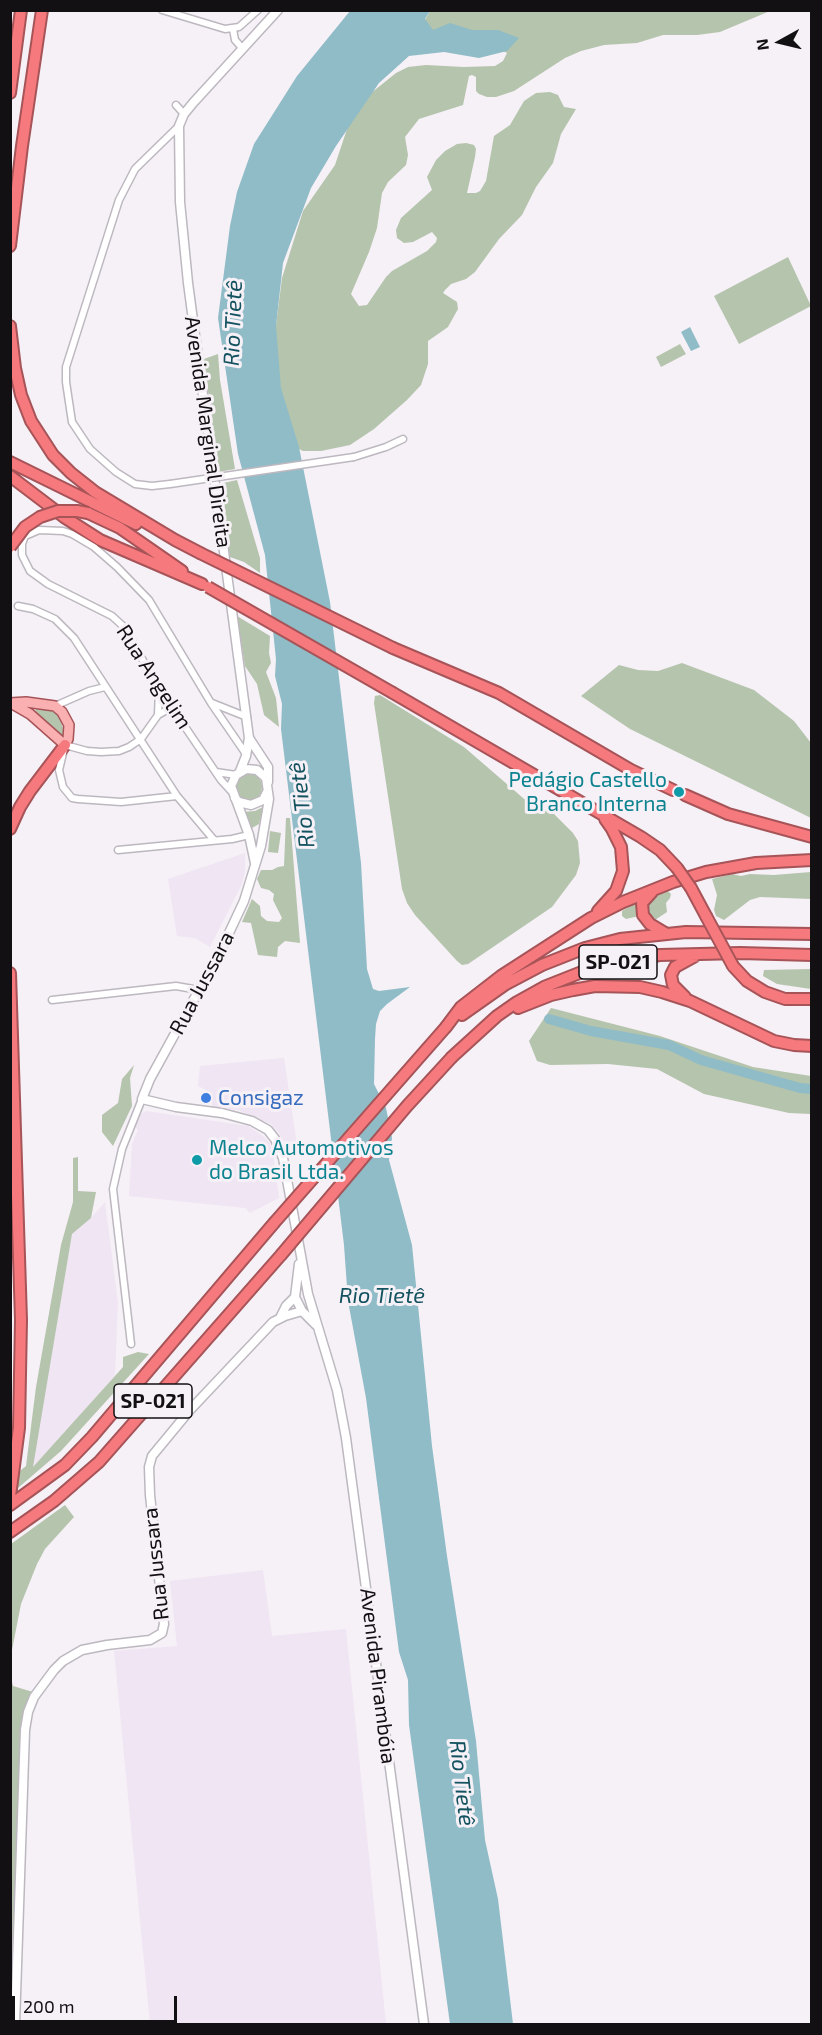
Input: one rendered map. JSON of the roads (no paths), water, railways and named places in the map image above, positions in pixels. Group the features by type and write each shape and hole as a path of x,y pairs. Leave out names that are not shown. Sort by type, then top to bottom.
{"highway":[{"path":"10,93 21,10"},
{"path":"10,246 42,10"},
{"path":"10,326 21,395 31,421 45,444 62,465 85,485 178,542"},
{"path":"10,462 393,648 499,693 631,771 673,790"},
{"path":"10,476 64,517 100,540 205,585"},
{"path":"10,547 25,527 40,517 67,510 88,513 120,528 205,585 650,843 677,868 691,888 734,966 747,981 765,992 785,999 812,999"},
{"path":"10,829 30,791 65,745"},
{"path":"685,795 728,814 812,837"},
{"path":"591,918 616,891 623,871 621,848 612,829 600,815"},
{"path":"464,1010 501,975 591,918 656,888 721,869 756,863 812,860"},
{"path":"656,888 645,898 641,909 650,924 665,933"},
{"name":"SP-021","path":"10,1505 65,1465 92,1437 274,1223 446,1027 464,1010 521,975 562,957 620,939 665,933 812,934"},
{"path":"690,1001 675,988 671,975 675,967 697,954"},
{"name":"SP-021","path":"10,1532 54,1501 105,1455 281,1255 406,1106 452,1057 497,1016 544,987 592,968 625,960 660,955 697,954 812,955"},
{"path":"10,973 21,1320 20,1417 10,1496"},
{"path":"497,1016 551,995 595,986 640,987 690,1001 774,1041 812,1046"}],"main road":[{"path":"179,126 184,114 278,10"},
{"name":"Avenida Marginal Direita","path":"179,126 180,202 188,283 249,738 246,754 238,773"},
{"path":"11,703 56,706 69,725 65,745 30,714 11,703"},
{"path":"30,714 34,703"},
{"name":"Avenida Marginal Direita","path":"249,738 268,767 268,786"},
{"path":"246,769 257,770 262,774 268,786 263,800 251,805 239,802 233,795 231,786 238,773 246,769"},
{"name":"Rua Jussara","path":"268,786 268,802 261,846 238,916 150,1079 142,1099 241,1118 268,1130 280,1149 285,1166 309,1299"},
{"name":"Rua Jussara","path":"233,795 249,835 255,863"},
{"path":"249,835 263,829"},
{"name":"Rua Jussara","path":"280,1318 286,1306 295,1297 300,1258"},
{"path":"295,1297 302,1294 309,1299 302,1311"},
{"name":"Avenida Pirambóia","path":"295,1297 302,1311 319,1329"},
{"name":"Avenida Pirambóia","path":"309,1299 337,1390 350,1458 424,2025"},
{"name":"Rua Jussara","path":"15,2025 25,1730 28,1712 34,1697 47,1677 72,1655 92,1648 150,1640 162,1633 164,1624 150,1495 149,1467 152,1456 190,1410 268,1327 280,1318 302,1311"}],"street":[{"path":"162,10 216,27 233,29 245,23 258,10"},
{"path":"233,29 235,40 243,49"},
{"path":"176,105 184,114"},
{"path":"179,126 135,169 118,200 66,366 72,422 90,448 125,479 135,484 152,486 354,457 403,439"},
{"name":"Rua Angelim","path":"211,703 162,619 142,592 105,555 83,540 63,531 39,530 25,536 22,555 30,571 48,584 102,609 119,621 136,645 158,687 233,795"},
{"path":"18,606 33,609 63,627 86,653 105,687 177,796 214,840"},
{"path":"56,706 89,691 105,687"},
{"path":"158,687 160,702 158,715"},
{"path":"211,703 234,714 247,717"},
{"path":"211,703 246,754"},
{"path":"172,707 158,715 141,739 119,751 87,751 65,745 59,770 63,787 72,798 121,802 177,796"},
{"path":"135,731 147,731"},
{"path":"129,747 135,731"},
{"path":"232,735 249,738"},
{"path":"216,771 238,773"},
{"path":"118,850 249,835"},
{"path":"52,1000 176,986 199,990"},
{"name":"Rua Jussara","path":"131,1344 113,1189 122,1149 142,1099"}],"water":[{"name":"Rio Tietê","path":"350,11 430,11 425,19 433,30 450,23 472,30 498,30 519,38 507,51 479,58 444,52 409,56 379,83 336,146 311,188 283,263 276,326 281,388 299,447 330,602 361,863 367,969 373,989 379,991 410,987 380,1011 376,1024 374,1084 386,1108 392,1138 389,1160 412,1245 432,1446 476,1741 485,1840 498,1899 513,2024 450,2024 409,1725 408,1680 399,1652 366,1398 348,1301 344,1245 281,729 282,704 275,676 276,659 265,555 238,454 218,318 230,226 237,192 254,144 297,76"},
{"path":"690,327 700,347 691,351 681,332"}],"waterway":[{"path":"549,1019 591,1031 669,1045 701,1060 800,1088 812,1089"}],"place":[{"name":"Pedágio Castello Branco Interna","path":"679,792"},
{"name":"Consigaz","path":"206,1098"},
{"name":"Melco Automotivos do Brasil Ltda.","path":"197,1160"}]}
